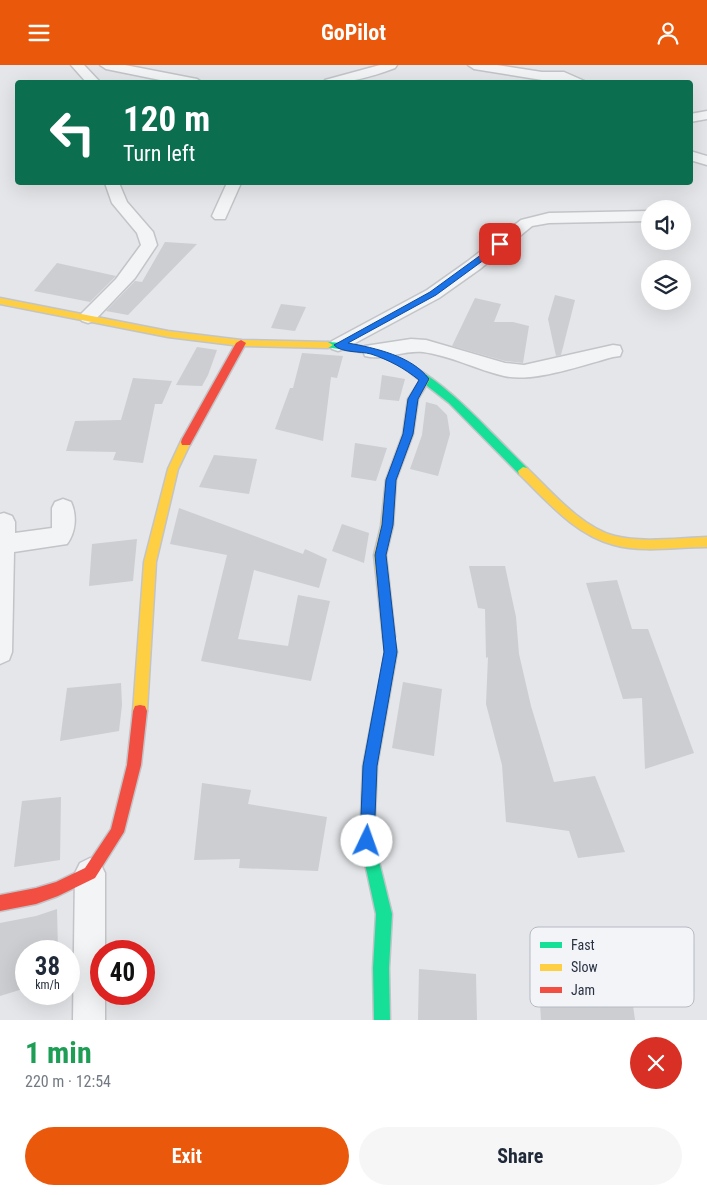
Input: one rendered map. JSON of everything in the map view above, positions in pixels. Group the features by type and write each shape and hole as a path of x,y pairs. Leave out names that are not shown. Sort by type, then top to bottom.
{"street":[{"path":"77,65 92,80"},
{"path":"106,65 182,80"},
{"path":"342,80 391,65"},
{"path":"474,65 542,76 564,76 575,80"},
{"path":"693,117 707,115"},
{"path":"693,156 707,161"},
{"path":"88,317 125,281 150,245 145,232 120,203 113,185"},
{"path":"220,217 233,185"},
{"path":"338,345 433,293 474,265 527,223 549,218 641,216"},
{"path":"0,301 168,334 241,343 338,345 372,351 405,364 446,396 568,514 603,537 630,543 707,542"},
{"path":"0,903 36,896 58,889 90,873 117,832 134,765 141,699 150,562 173,469 195,423 241,343"},
{"path":"372,351 410,345 426,346 504,370 524,372 613,351"},
{"path":"382,1020 381,968 384,914 367,841 370,766 391,652 380,555 387,525 391,480 408,434 413,399 424,379"},
{"path":"0,652 3,533 59,537 63,532 63,508"},
{"path":"88,1020 90,873"}],"building":[{"path":"165,242 197,244 128,315 106,311 135,281 142,282"},
{"path":"57,263 116,276 90,302 34,291"},
{"path":"555,295 575,300 561,355 556,356 548,319"},
{"path":"475,298 501,304 494,322 513,322 529,326 523,363 505,361 452,346"},
{"path":"281,304 306,307 295,331 271,328"},
{"path":"197,347 217,350 202,386 176,385"},
{"path":"302,353 343,356 337,378 331,377 323,441 275,429 290,388 293,388"},
{"path":"382,375 405,379 399,401 379,399"},
{"path":"133,378 172,381 162,404 155,404 143,463 113,460 116,452 66,451 75,421 121,420"},
{"path":"426,402 437,405 447,415 450,434 438,476 410,469 422,435"},
{"path":"355,443 387,448 376,481 351,477"},
{"path":"214,455 257,459 249,494 199,487"},
{"path":"179,508 303,554 305,549 327,559 319,588 254,570 238,639 288,646 298,595 330,601 311,681 201,661 227,555 170,544"},
{"path":"342,524 369,533 364,563 332,551"},
{"path":"137,539 133,581 89,586 92,544"},
{"path":"469,566 505,566 516,617 519,654 531,706 554,782 595,776 625,852 578,858 569,831 506,822 502,765 486,704 488,657 486,658 485,609 478,608"},
{"path":"617,580 632,629 648,629 694,753 645,769 642,698 623,699 586,583"},
{"path":"403,682 442,689 434,756 392,748"},
{"path":"121,683 122,705 119,731 60,741 67,688"},
{"path":"202,783 251,790 248,804 327,817 318,871 239,868 240,859 194,860"},
{"path":"61,797 60,860 14,867 22,801"},
{"path":"57,909 58,940 15,940 15,991 0,996 0,923 36,916"},
{"path":"419,969 476,974 477,1020 418,1020"},
{"path":"540,1007 633,1007 635,1020 541,1020"}],"traffic: fast":[{"path":"328,345 368,350 388,356 406,365 452,401 523,471"},
{"path":"382,1020 381,968 384,914 367,841 370,766 391,652 389,637"}],"traffic: slow":[{"path":"0,301 168,334 241,343 328,345"},
{"path":"389,637 380,555 387,526 391,480 408,434 413,399 425,379"},
{"path":"140,711 150,562 173,469 186,442"},
{"path":"523,471 572,517 603,537 615,541 640,544 707,542"}],"traffic: jam":[{"path":"186,442 241,343"},
{"path":"0,903 36,896 58,889 90,873 117,832 134,765 140,711"}],"route":[{"path":"367,841 370,766 391,652 380,555 387,525 391,480 408,434 413,399 424,379 405,364 372,351 338,345 433,293 474,265 500,244"}]}
